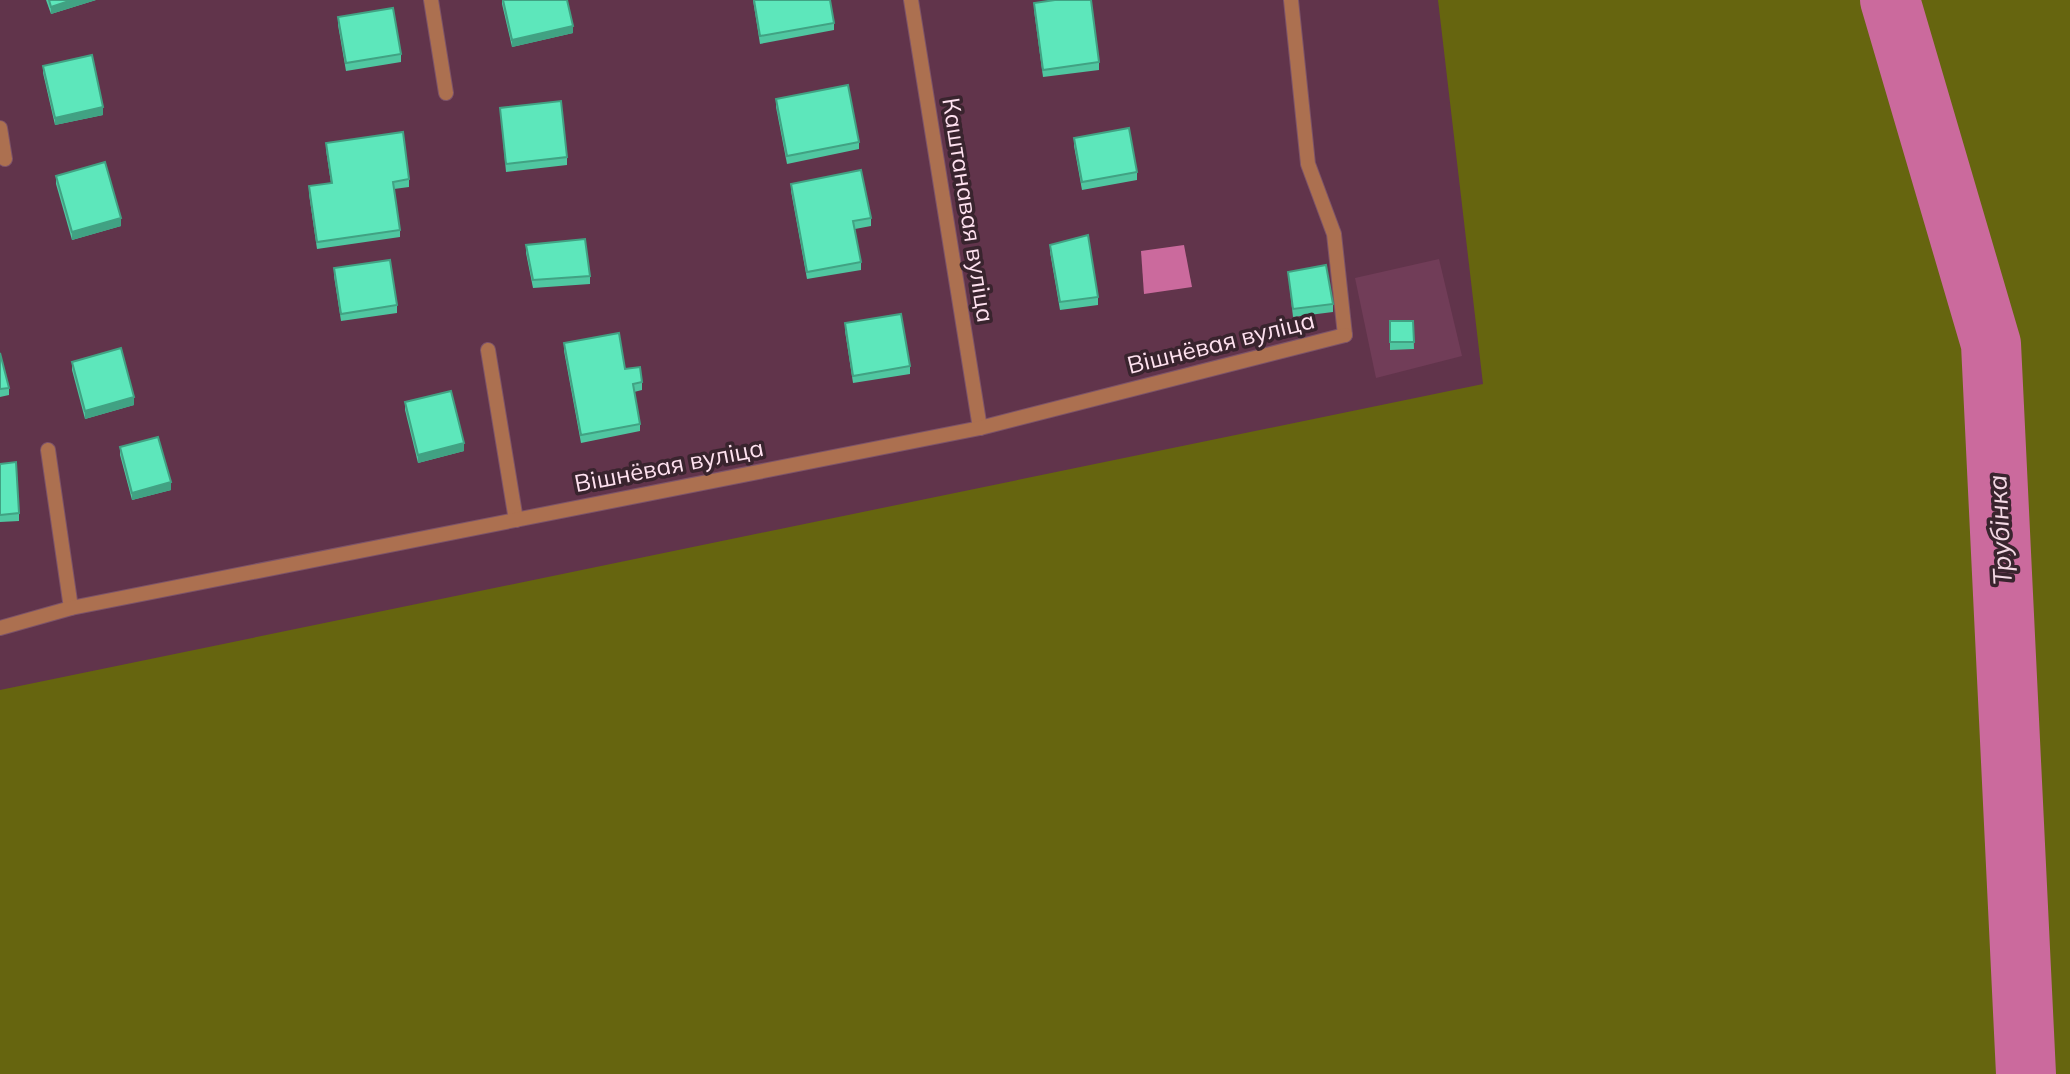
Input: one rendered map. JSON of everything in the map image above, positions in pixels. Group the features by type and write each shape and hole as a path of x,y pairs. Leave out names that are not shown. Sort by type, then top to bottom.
{"street":[{"path":"430,0 446,93"},
{"name":"Каштанавая вуліца","path":"911,0 980,428"},
{"name":"Вішнёвая вуліца","path":"0,628 71,608 980,428 1345,335 1334,234 1308,164 1291,0"},
{"path":"0,128 5,159"},
{"path":"488,350 516,520"},
{"path":"48,450 71,608"}],"shaded area":[{"path":"1438,0 2070,0 2070,1074 0,1074 0,690 1483,384"},
{"path":"1184,245 1192,287 1144,294 1141,251"},
{"path":"1439,259 1462,356 1376,378 1355,278"}],"building":[{"path":"49,0 72,0 51,7"},
{"path":"503,0 567,0 573,26 512,40"},
{"path":"754,0 830,0 834,23 760,36"},
{"path":"1091,0 1099,62 1043,70 1034,3"},
{"path":"393,8 401,54 346,63 338,17"},
{"path":"92,55 103,107 55,118 43,66"},
{"path":"848,85 859,142 787,156 776,99"},
{"path":"561,101 567,157 506,164 500,108"},
{"path":"1129,128 1137,172 1082,182 1074,138"},
{"path":"403,132 409,179 393,182 400,230 317,242 309,186 332,183 326,143"},
{"path":"105,162 121,218 72,232 56,176"},
{"path":"861,170 871,218 853,221 861,262 807,272 791,184"},
{"path":"1088,235 1098,297 1060,302 1050,245"},
{"path":"585,239 590,276 533,280 526,245"},
{"path":"390,260 397,305 341,314 334,268"},
{"path":"1326,265 1333,304 1293,309 1288,272"},
{"path":"901,314 910,366 853,376 845,323"},
{"path":"1390,321 1413,321 1414,342 1390,342"},
{"path":"619,333 625,369 640,367 642,382 633,384 640,424 581,435 564,343"},
{"path":"121,348 134,397 85,411 72,362"},
{"path":"0,353 9,388 0,389"},
{"path":"451,391 464,443 418,455 405,402"},
{"path":"158,437 171,482 132,493 120,447"},
{"path":"16,462 19,513 0,515 0,464"}],"waterway":[{"name":"Трубінка","path":"1890,0 1991,344 2026,1074"}]}
